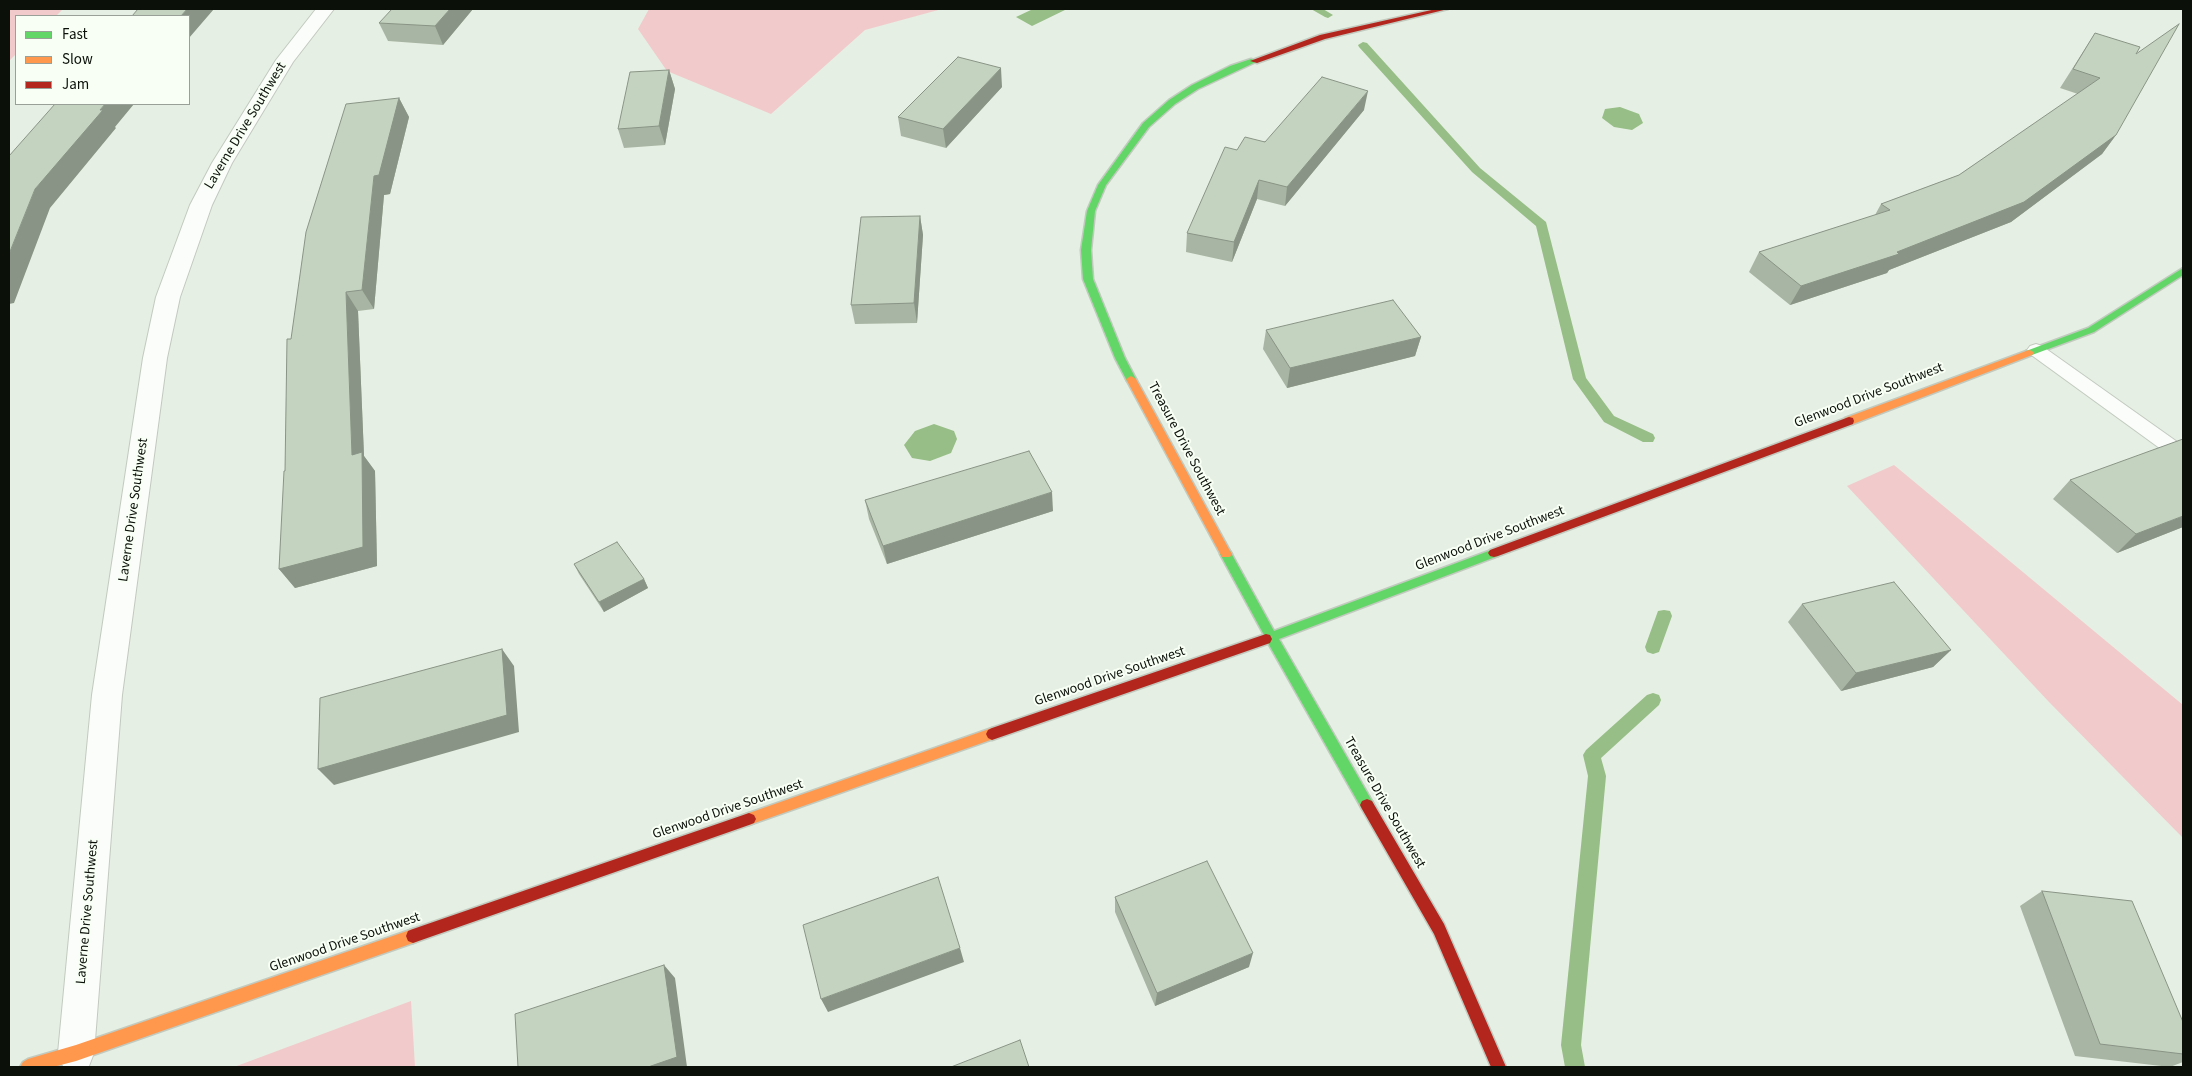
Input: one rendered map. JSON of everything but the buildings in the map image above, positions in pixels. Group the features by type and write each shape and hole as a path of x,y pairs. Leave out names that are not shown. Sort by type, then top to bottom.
{"street":[{"name":"Laverne Drive Southwest","path":"76,1053 107,695 155,358 168,297 200,204 222,162 285,60 325,9"},
{"name":"Treasure Drive Southwest","path":"1444,9 1323,37 1233,68 1195,87 1172,102 1146,125 1102,185 1091,211 1086,250 1088,280 1120,358 1271,637 1439,929 1499,1067"},
{"name":"Glenwood Drive Southwest","path":"28,1067 76,1053 1271,637 2091,330 2183,271"}],"lane":[{"path":"2036,350 2183,455"}],"shaded area":[{"path":"9,9 63,9 57,15 15,15 15,55 9,61"},
{"path":"649,9 942,9 865,30 771,114 667,71 638,29"},
{"path":"1033,9 1067,9 1032,26 1016,17"},
{"path":"1620,107 1639,114 1643,123 1632,130 1614,127 1602,118 1605,109"},
{"path":"934,424 954,431 957,439 951,453 930,461 912,458 904,445 915,431"},
{"path":"1894,465 2183,705 2183,838 2049,702 1847,486"},
{"path":"411,1001 415,1067 234,1067"}],"waterway":[{"path":"1316,9 1328,15"},
{"path":"1363,45 1476,170 1542,225 1580,379 1609,419 1648,438"},
{"path":"1653,647 1664,616"},
{"path":"1575,1067 1571,1045 1597,776 1592,755 1653,700"}],"traffic: fast":[{"path":"1131,379 1120,358 1088,279 1086,250 1091,211 1102,185 1146,125 1172,102 1195,87 1233,68 1254,61"},
{"path":"2029,353 2091,330 2183,271"},
{"path":"1266,639 1494,553"},
{"path":"1226,554 1367,805"}],"traffic: slow":[{"path":"1849,421 2029,353"},
{"path":"1131,379 1226,554"},
{"path":"749,819 992,734"},
{"path":"28,1067 76,1053 413,936"}],"traffic: jam":[{"path":"1254,61 1323,37 1444,9"},
{"path":"1494,553 1849,421"},
{"path":"992,734 1266,639"},
{"path":"1367,805 1439,929 1499,1067"},
{"path":"413,936 749,819"}]}
